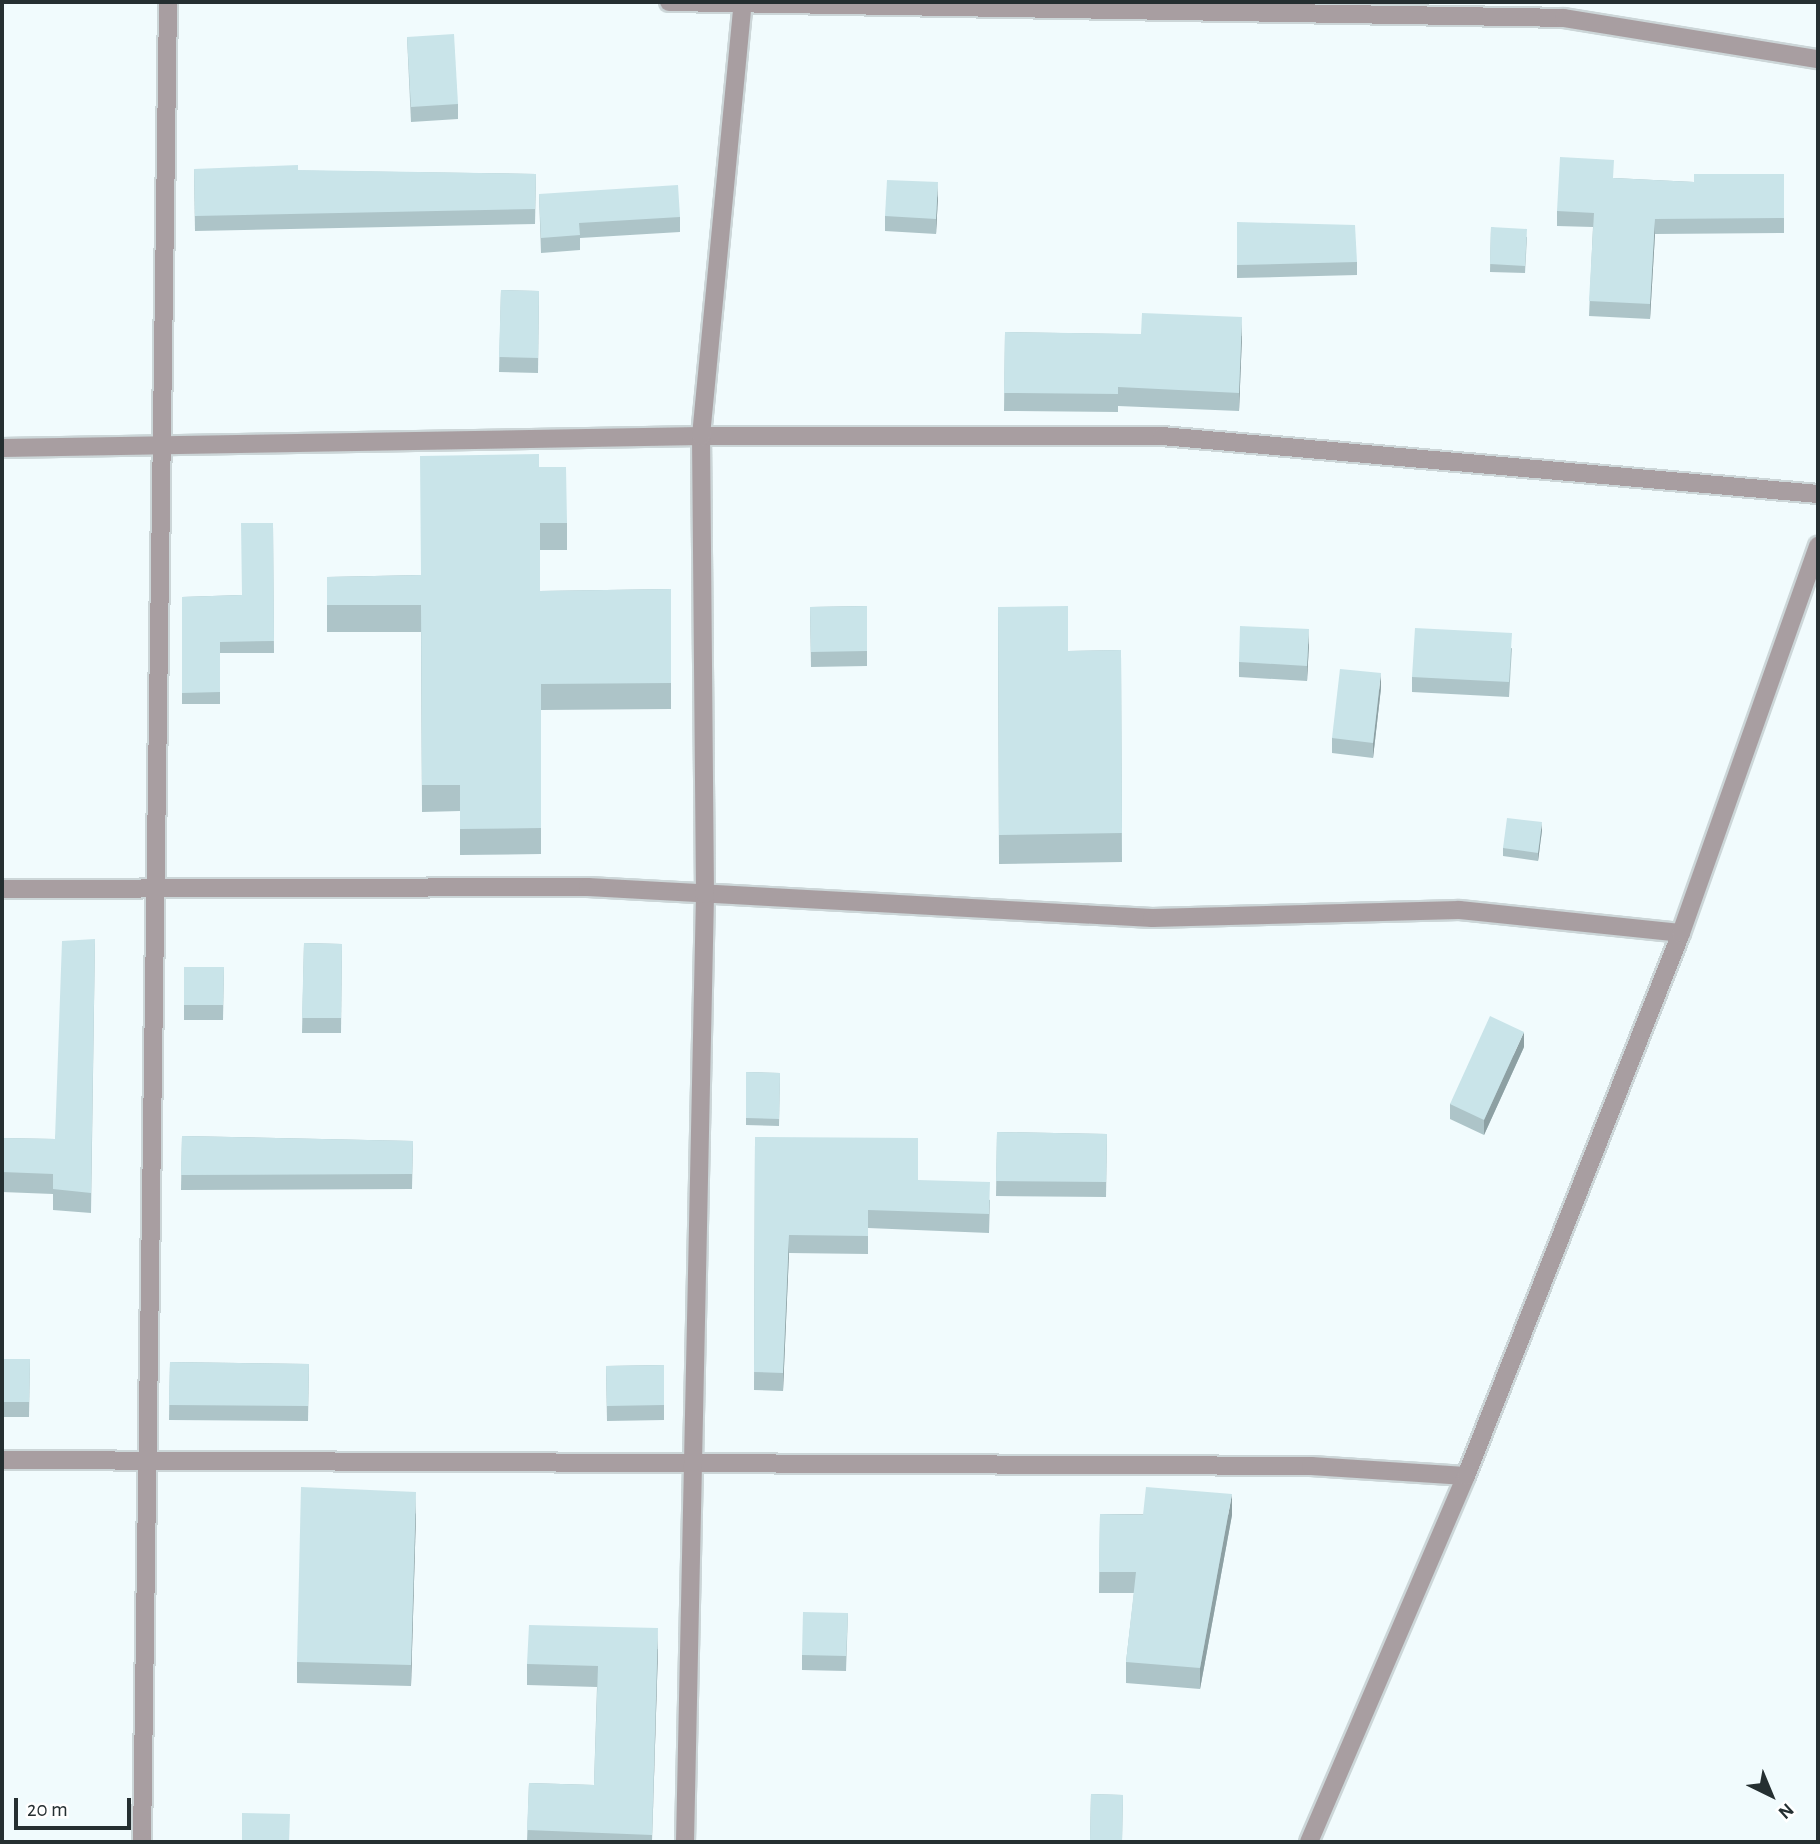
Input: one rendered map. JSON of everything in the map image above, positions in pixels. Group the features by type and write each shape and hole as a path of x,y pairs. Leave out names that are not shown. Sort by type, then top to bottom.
{"street":[{"path":"142,1842 154,894 166,449 168,2"},
{"path":"669,2 1563,10 1818,59"},
{"path":"685,1842 697,1462 705,894 701,436 743,2"},
{"path":"2,448 166,449 701,436 1162,436 1818,494"},
{"path":"1309,1842 1466,1476 1681,933 1818,546"},
{"path":"2,890 154,894 588,887 1152,918 1459,910 1681,933"},
{"path":"2,1460 147,1464 697,1462 1311,1466 1466,1476"}],"building":[{"path":"454,34 458,104 411,107 407,37"},
{"path":"1560,157 1614,160 1613,178 1694,182 1694,174 1784,174 1784,218 1655,219 1650,304 1589,301 1594,213 1557,211"},
{"path":"298,165 298,170 536,174 535,209 195,216 194,169"},
{"path":"887,180 938,182 936,219 885,216"},
{"path":"678,185 680,217 579,223 580,235 541,238 539,194"},
{"path":"1237,222 1355,225 1357,262 1237,265"},
{"path":"1491,227 1527,229 1525,266 1490,264"},
{"path":"501,290 539,291 538,358 499,357"},
{"path":"1142,313 1242,317 1239,393 1118,387 1118,394 1004,393 1005,332 1141,334"},
{"path":"539,454 539,467 566,467 567,523 540,523 540,591 671,589 671,683 541,684 541,828 460,829 460,785 422,785 421,605 327,605 327,577 421,575 420,456"},
{"path":"241,523 273,523 274,641 220,642 220,692 182,693 182,597 242,595"},
{"path":"867,606 867,651 811,652 810,607"},
{"path":"1068,606 1068,651 1121,650 1122,833 999,835 998,607"},
{"path":"1240,626 1309,629 1307,666 1239,662"},
{"path":"1415,628 1512,633 1509,682 1412,677"},
{"path":"1340,669 1381,673 1373,743 1332,738"},
{"path":"1507,818 1542,822 1538,853 1503,848"},
{"path":"95,939 91,1193 53,1189 53,1174 2,1172 2,1138 55,1139 62,941"},
{"path":"304,943 342,944 341,1018 302,1018"},
{"path":"184,967 224,967 223,1005 184,1005"},
{"path":"1490,1016 1524,1032 1484,1120 1450,1104"},
{"path":"746,1072 780,1073 779,1119 746,1118"},
{"path":"997,1132 1107,1134 1106,1182 996,1181"},
{"path":"182,1136 413,1141 412,1174 181,1175"},
{"path":"755,1137 918,1138 918,1180 990,1182 989,1214 868,1210 868,1236 789,1235 783,1373 754,1372"},
{"path":"2,1359 30,1359 29,1402 2,1402"},
{"path":"170,1362 309,1364 308,1406 169,1405"},
{"path":"664,1365 664,1405 607,1406 606,1366"},
{"path":"301,1487 416,1492 411,1665 297,1662"},
{"path":"1146,1487 1232,1494 1200,1668 1126,1662 1136,1572 1099,1572 1100,1514 1143,1515"},
{"path":"803,1612 848,1613 846,1656 802,1655"},
{"path":"529,1625 658,1628 652,1835 527,1830 529,1783 594,1785 598,1666 527,1664"},
{"path":"1091,1794 1123,1795 1122,1840 1090,1840"},
{"path":"242,1813 290,1814 289,1842 242,1842"}]}
